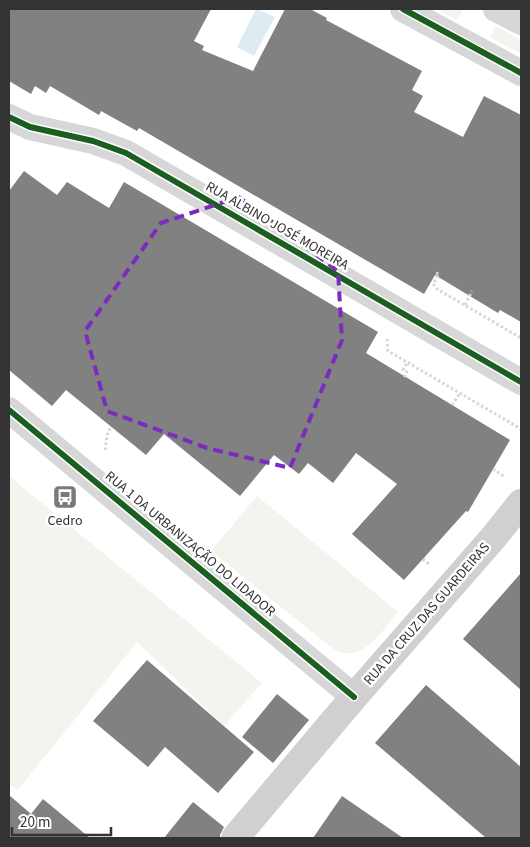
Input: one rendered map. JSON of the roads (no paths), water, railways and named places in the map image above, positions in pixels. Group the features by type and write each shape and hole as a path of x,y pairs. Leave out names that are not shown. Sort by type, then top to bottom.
{"main road":[{"name":"RUA DA CRUZ DAS GUARDEIRAS","path":"235,838 521,503"}],"street":[{"path":"402,9 521,73"},
{"path":"496,9 521,22"},
{"name":"RUA ALBINO JOSÉ MOREIRA","path":"9,117 30,126 93,141 126,153 521,382"},
{"name":"RUA 1 DA URBANIZAÇÃO DO LIDADOR","path":"9,410 354,697"}],"place":[{"name":"Cedro","path":"65,497"}]}
